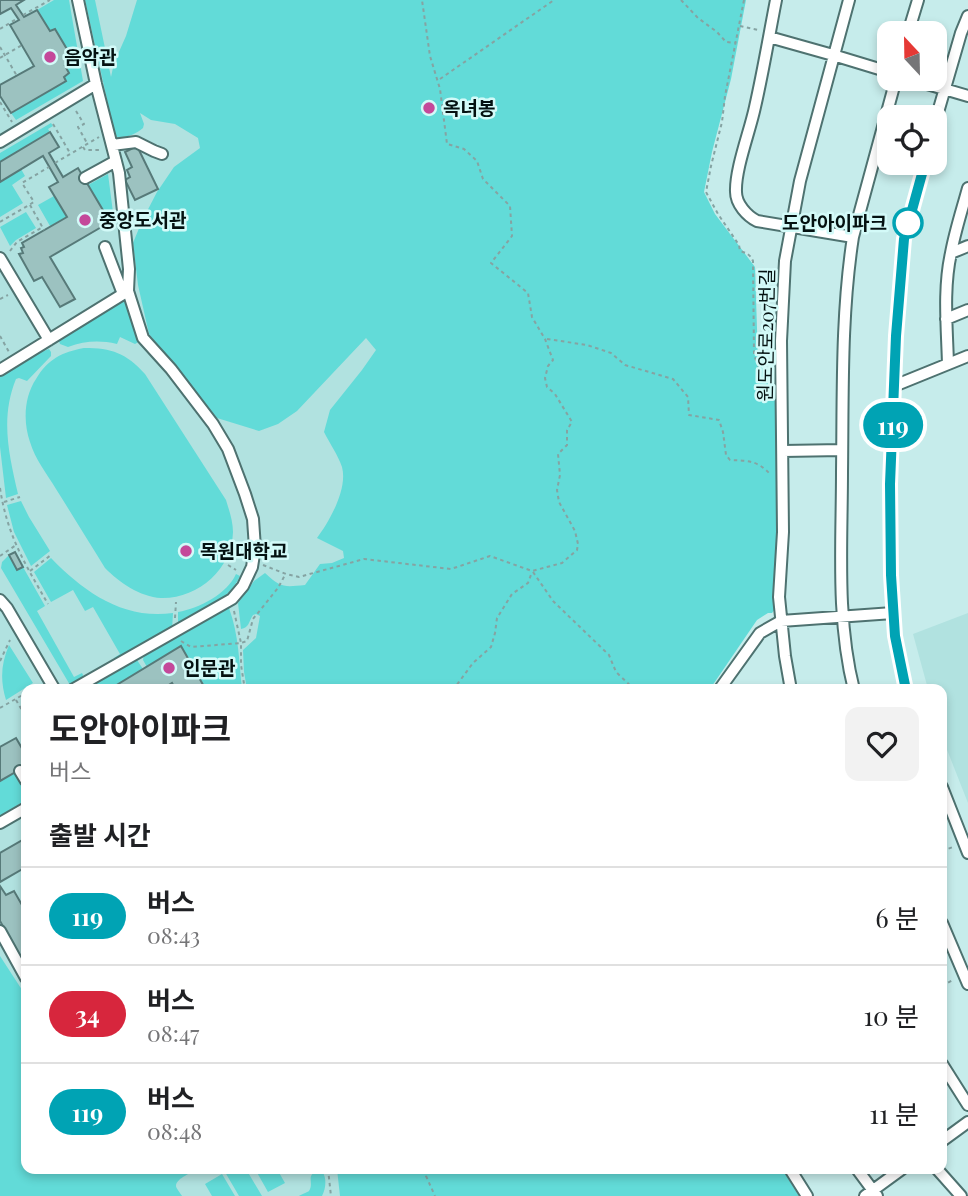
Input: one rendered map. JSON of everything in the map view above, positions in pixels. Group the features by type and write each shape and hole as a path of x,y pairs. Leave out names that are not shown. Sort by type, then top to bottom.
{"street":[{"path":"78,0 109,148 119,173 129,269 126,292"},
{"path":"776,0 755,107 736,181 736,196 741,207 757,221 853,237"},
{"name":"원도안로207번길","path":"790,684 779,597 783,532 781,341 785,261 800,181 849,0"},
{"path":"912,21 918,0"},
{"path":"947,82 968,16"},
{"path":"769,34 877,68"},
{"path":"0,142 96,84"},
{"path":"947,90 968,96"},
{"path":"853,684 846,650 841,577 844,339 853,237 893,91"},
{"path":"109,148 136,142 162,154"},
{"path":"85,178 116,161"},
{"path":"905,684 893,613 890,484 899,289 904,239 922,175"},
{"path":"948,364 947,279 968,188"},
{"path":"951,253 968,246"},
{"path":"83,684 232,599 243,586 252,567 255,548 253,519 228,450 213,424 179,379 143,338 105,247"},
{"path":"5,255 49,340"},
{"path":"0,370 126,292"},
{"path":"946,319 968,310"},
{"path":"894,386 968,356"},
{"path":"783,451 842,450"},
{"path":"2,607 51,684"},
{"path":"725,684 760,633 781,621 893,613"},
{"path":"947,799 967,846"},
{"path":"0,823 21,810"},
{"path":"0,931 21,969"},
{"path":"947,935 968,984"},
{"path":"947,1072 968,1105"},
{"path":"947,1137 968,1122"},
{"path":"793,1174 807,1196"},
{"path":"860,1174 872,1194 896,1174"},
{"path":"941,1174 961,1196"}],"path":[{"path":"38,0 41,5"},
{"path":"23,15 50,0"},
{"path":"259,563 299,577 364,559 451,569 490,556 533,571 562,563 577,550 575,531 559,502 557,490 560,475 558,454 567,445 567,430 572,422 555,394 547,387 545,379 548,366 553,360 532,317 528,293 491,262 512,236 510,206 483,179 477,161 464,149 447,144 440,89 430,56 422,0"},
{"path":"438,80 554,0"},
{"path":"681,0 726,42 736,43"},
{"path":"0,29 18,18"},
{"path":"739,26 769,34"},
{"path":"0,58 22,45"},
{"path":"0,47 17,76"},
{"path":"0,102 13,124"},
{"path":"74,107 84,124 78,127 87,144"},
{"path":"51,120 70,154"},
{"path":"55,163 102,135"},
{"path":"83,146 85,150 109,148"},
{"path":"0,222 34,202 22,183 49,167"},
{"path":"5,255 17,242 43,229 29,204"},
{"path":"0,299 10,294"},
{"path":"0,336 9,353"},
{"path":"545,339 587,345 611,354 625,365 673,379 688,397 689,415 719,420 726,456 730,460 754,461 770,473"},
{"path":"0,488 16,545 48,604"},
{"path":"3,502 20,497"},
{"path":"0,556 16,545"},
{"path":"29,571 51,555"},
{"path":"228,565 238,571"},
{"path":"457,684 472,663 491,647 497,618 512,594 528,583 533,571"},
{"path":"533,571 553,601 610,655 616,672 629,684"},
{"path":"180,640 191,647 247,641 253,619 286,574"},
{"path":"232,599 242,643 243,684"},
{"path":"175,613 176,602"},
{"path":"0,661 10,640"},
{"path":"0,708 21,696"},
{"path":"16,699 21,708"},
{"path":"947,849 953,847"},
{"path":"947,984 958,978"},
{"path":"329,1174 331,1196"},
{"path":"426,1174 435,1196"}],"shaded area":[{"name":"목원대학교","path":"0,0 191,0 397,380 377,684 21,684 21,1076 0,1049"},
{"path":"54,0 69,0 83,81 16,120 11,113 66,81 64,77 69,73 65,66 74,61 55,29 50,31 37,10"},
{"path":"85,0 95,0 111,77 137,0 746,0 731,79 704,192 715,214 755,267 758,359 776,397 781,524 778,605 772,613 757,620 713,684 246,684 243,650 256,638 260,616 253,615 247,626 241,629 238,603 254,581 265,573 283,585 305,585 320,564 344,558 343,551 317,538 336,505 343,476 342,467 324,432 330,410 376,350 366,338 297,411 278,424 259,431 217,418 149,334 138,285 133,243 157,192 174,167 200,148 198,138 175,124 151,120 140,113 143,128 129,136 115,136"},
{"path":"51,123 53,126 48,129 50,132 0,162 0,153"},
{"path":"21,169 25,176 12,185 23,203 0,217 0,182"},
{"path":"108,174 114,220 110,222 88,185"},
{"path":"54,196 67,217 50,226 38,205"},
{"path":"26,212 36,228 10,246 0,227"},
{"path":"128,298 140,341 135,344 120,337 117,344 92,342 68,347 60,344 61,339"},
{"path":"84,348 118,353 145,374 226,500 233,532 227,558 210,579 188,593 161,598 145,595 130,588 105,568 32,448 26,418 32,386 51,361 62,354"},
{"path":"49,349 51,356 27,381 16,379 11,394 7,422 18,494 6,498 0,447 0,374"},
{"path":"21,501 50,551 31,566 14,532 7,505"},
{"path":"9,555 17,570 23,567 45,606 37,611 74,677 82,673 82,679 69,684 1,568 2,562"},
{"path":"51,558 91,592 121,608 155,614 173,613 172,630 118,660 114,658 120,654 93,607 85,611 73,590 51,602 34,572"},
{"path":"236,574 240,576 235,585 221,600 178,626 178,612 212,599 226,588"},
{"path":"229,608 237,638 242,684 203,684 181,646 147,667 143,660 144,654"},
{"path":"968,613 968,803 947,750 947,684 927,684 913,634"},
{"path":"9,645 33,683 21,684 21,691 6,700 2,672"},
{"path":"135,660 143,669 118,684 94,683"},
{"path":"16,772 21,780 21,803 0,816 0,781"},
{"path":"0,956 21,988 21,1174 189,1174 177,1183 176,1187 182,1196 0,1196"},
{"path":"99,1174 430,1174 434,1196 117,1196"},
{"path":"222,1174 235,1196 212,1196 205,1184"},
{"path":"226,1174 249,1174 262,1196 239,1196"},
{"path":"258,1174 280,1174 285,1183 268,1192"},
{"path":"324,1174 325,1183 322,1196 299,1196 311,1188 311,1176"},
{"path":"338,1174 785,1174 799,1196 340,1196"}],"building":[{"name":"음악관","path":"0,0 24,0 16,5 24,17 37,10 50,31 55,29 74,61 65,66 69,73 64,77 66,81 11,113 0,96 0,85 34,66 10,25 19,20 11,8 0,14"},
{"name":"중앙도서관","path":"50,132 59,147 49,153 63,177 78,168 110,222 50,257 75,299 60,307 42,277 34,281 19,254 23,253 22,243 67,217 49,187 58,182 43,156 0,182 0,162"},
{"path":"137,146 158,189 135,200 125,180 130,177 127,170 132,167 125,152"},
{"path":"15,552 23,567 17,570 9,555"},
{"name":"인문관","path":"181,646 203,684 172,683 118,684"},
{"path":"16,738 21,747 21,769 0,781 0,747"},
{"path":"21,841 21,870 0,882 0,853"},
{"path":"0,886 6,895 14,891 21,903 21,958 0,921"}],"bus line":[{"name":"119","path":"904,684 895,636 890,484 896,336 904,239 922,175"}],"place":[{"name":"음악관","path":"50,57"},
{"name":"옥녀봉","path":"429,108"},
{"name":"중앙도서관","path":"85,220"},
{"name":"도안아이파크","path":"908,223"},
{"name":"목원대학교","path":"186,551"},
{"name":"인문관","path":"169,668"}]}
